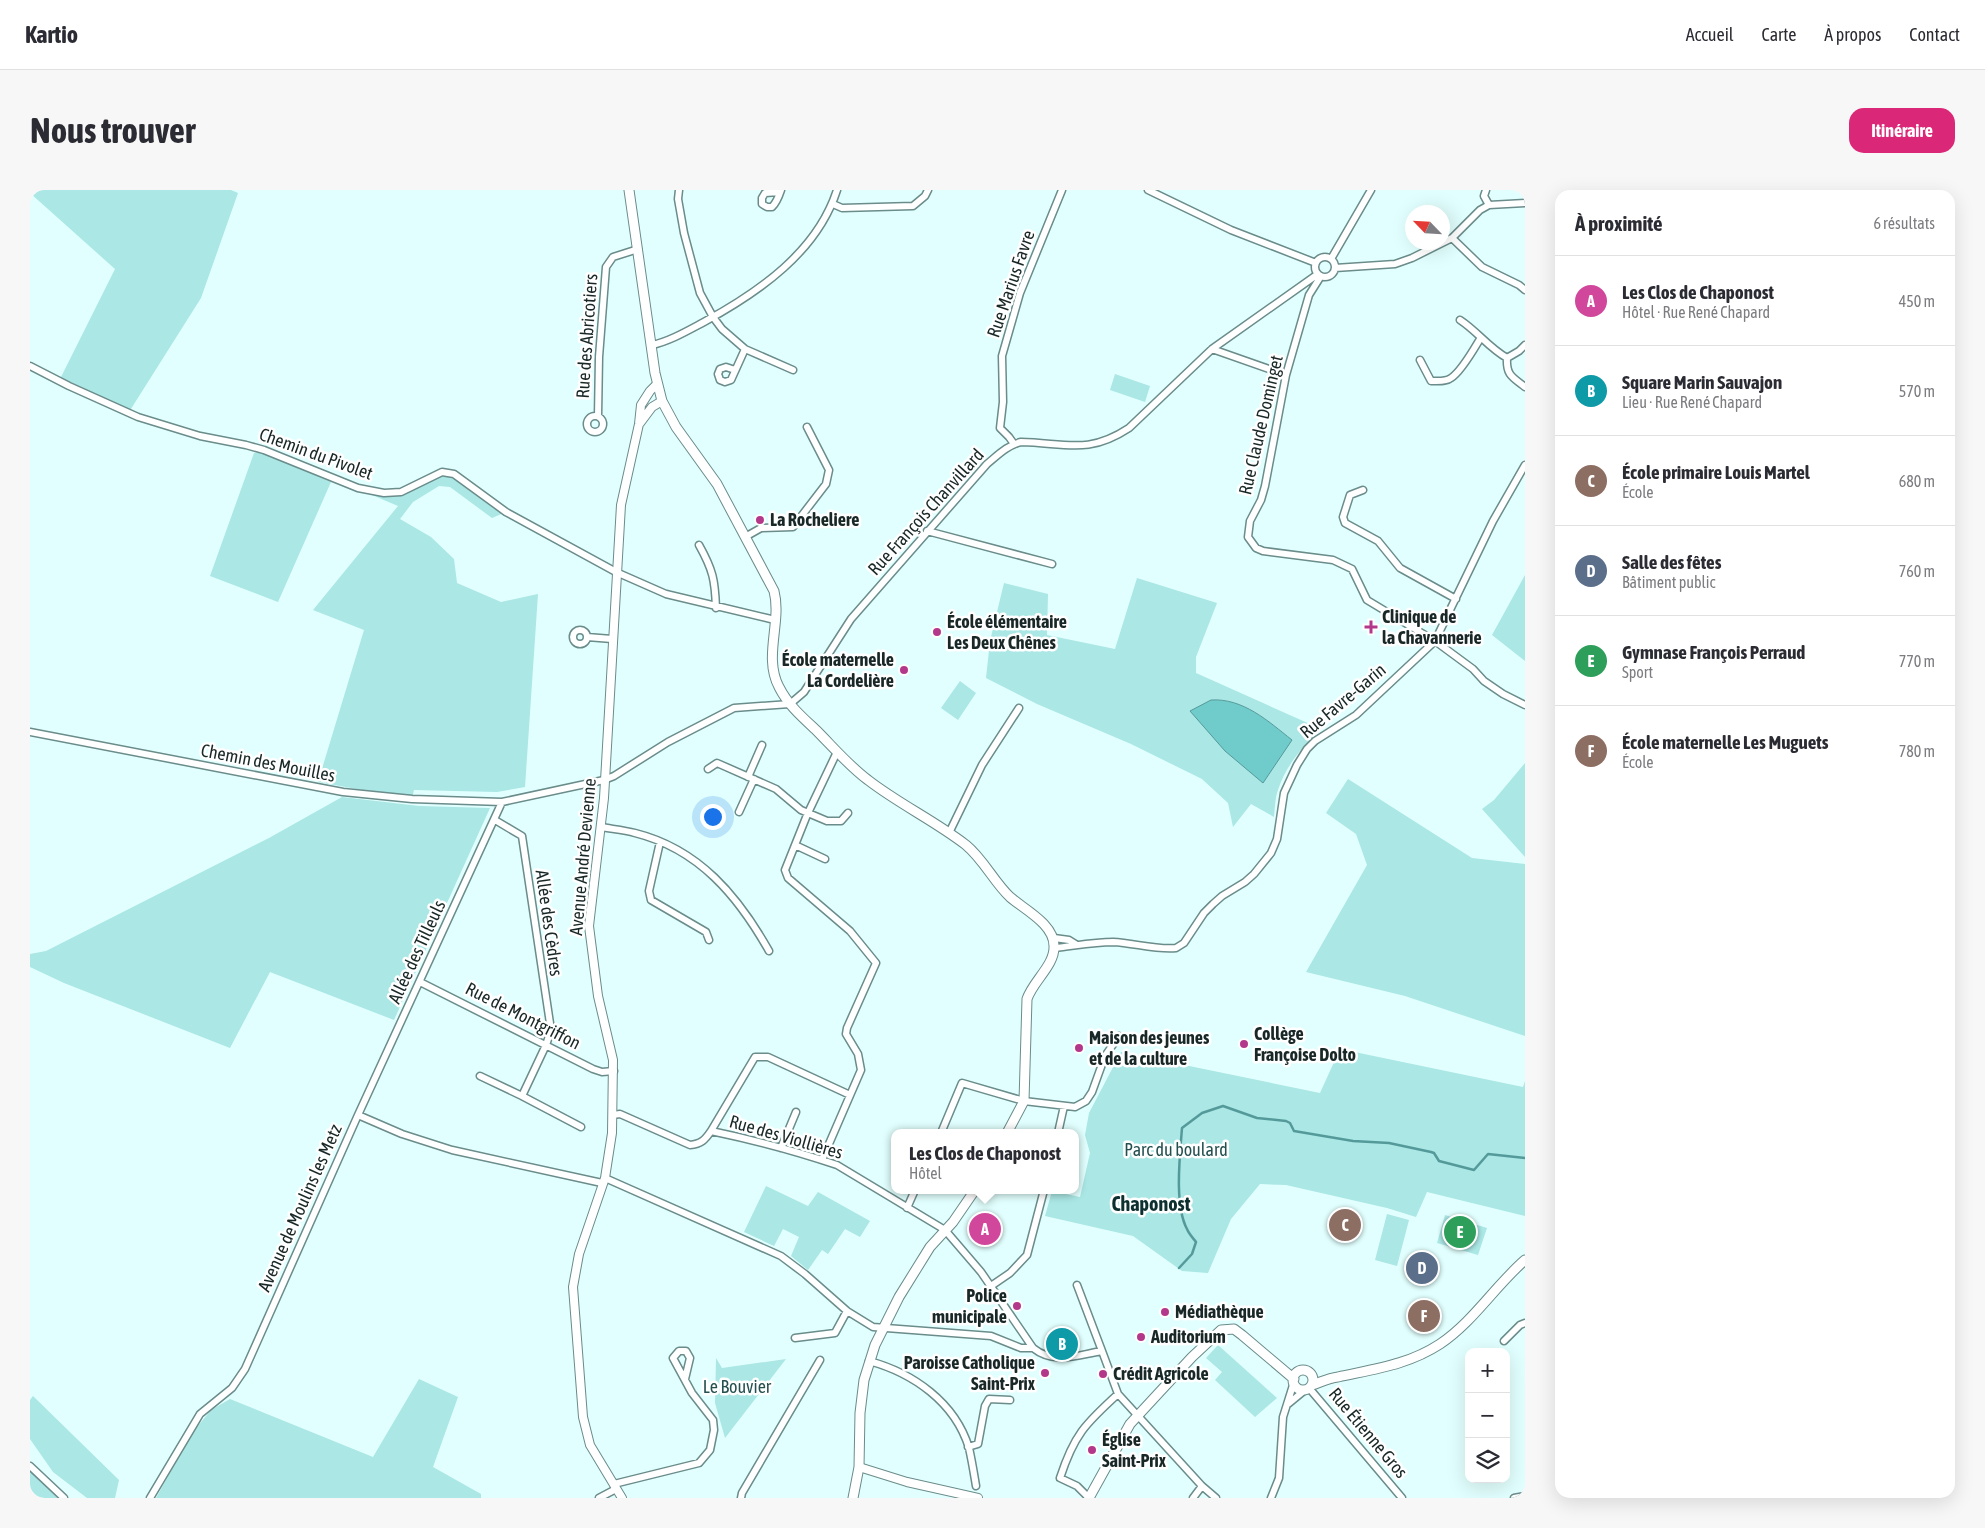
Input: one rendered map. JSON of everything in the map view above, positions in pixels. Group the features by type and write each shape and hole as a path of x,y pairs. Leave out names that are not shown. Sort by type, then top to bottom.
{"main road":[{"path":"629,190 657,384 662,401 676,427 717,484 774,591 777,604 772,667 778,686 790,704 837,752 867,779 967,847 1007,894 1040,921 1054,938 1055,948 1052,959 1030,989 1027,999 1024,1101 1009,1129"},
{"path":"853,1498 859,1467 860,1413 864,1380 869,1361 883,1328 913,1274 930,1248 953,1222 972,1194"},
{"path":"1089,1498 1103,1476 1121,1439 1137,1416 1192,1356 1221,1330 1234,1330 1242,1335 1294,1381 1298,1389 1309,1388 1338,1377 1391,1366 1413,1358 1440,1344 1461,1326 1525,1260"},
{"path":"1280,1368 1304,1370 1310,1373 1338,1377"},
{"path":"1294,1381 1295,1374 1299,1371"},
{"path":"1309,1388 1313,1378 1310,1373"}],"street":[{"path":"679,190 678,199 684,233 700,293 713,317 722,329 745,349 793,370"},
{"path":"652,345 664,343 713,317 773,277 792,260 816,232 833,204 837,190"},
{"path":"833,204 842,208 912,206 925,196 928,190"},
{"name":"Rue Marius Favre","path":"1014,444 1000,428 1003,402 1002,356 1020,293 1062,190"},
{"path":"1148,190 1231,230 1316,263"},
{"path":"1331,259 1371,190"},
{"path":"1486,190 1484,196 1489,205"},
{"path":"1335,268 1395,264 1412,258 1452,238 1480,210 1489,205 1525,203"},
{"path":"1452,238 1482,267 1525,290"},
{"name":"Rue des Abricotiers","path":"598,416 599,358 606,267 614,257 638,249"},
{"path":"1319,275 1315,267 1316,263 1322,257 1331,259"},
{"path":"1331,259 1335,268"},
{"path":"1014,444 1042,442 1082,446 1099,444 1113,439 1129,428 1212,349 1319,275 1330,275 1335,268"},
{"name":"Rue Claude Dominget","path":"1319,275 1309,295 1286,375 1265,486 1261,500 1250,521 1248,537 1256,548 1263,551 1333,560 1352,569 1367,600 1435,641"},
{"path":"1460,320 1480,339 1507,358"},
{"path":"1420,360 1431,381 1444,381 1452,378 1480,339"},
{"path":"1507,358 1525,345"},
{"path":"735,370 745,349"},
{"path":"1212,349 1286,375"},
{"path":"1507,358 1506,368 1510,376 1525,387"},
{"name":"Chemin du Pivolet","path":"30,366 138,417 200,436 264,450 358,488 384,493 401,492 442,472 454,474 506,512 616,572 666,594 716,608 775,620"},
{"name":"Avenue André Devienne","path":"622,1498 590,1445 583,1417 573,1287 579,1254 603,1181 612,1133 614,1071 612,1048 598,996 589,931 604,798 620,505 639,424 641,405 657,384"},
{"name":"Avenue André Devienne","path":"639,424 652,407 662,401"},
{"path":"745,537 761,528 793,527 826,484 829,470 807,427"},
{"name":"Rue François Chanvillard","path":"790,704 804,692 850,619 987,464 1014,444"},
{"name":"Rue Favre-Garin","path":"1055,948 1113,942 1172,949 1181,946 1204,913 1222,896 1254,874 1271,853 1277,839 1284,793 1307,749 1315,741 1356,715 1435,641 1493,521 1525,465"},
{"path":"1362,490 1350,495 1343,517 1345,523 1378,541 1400,568 1456,599"},
{"path":"927,532 1052,564"},
{"path":"699,545 710,564 715,580 716,608"},
{"path":"587,637 612,639"},
{"path":"1435,641 1473,669 1484,681 1503,694 1525,705"},
{"name":"Chemin des Mouilles","path":"30,732 343,792 412,799 502,802 604,780 614,776 668,742 734,708 790,704"},
{"path":"948,833 982,765 1019,708"},
{"path":"739,812 762,745"},
{"path":"822,1160 861,1070 858,1054 848,1040 846,1028 876,963 850,931 788,878 785,870 808,813 837,752"},
{"path":"708,769 718,763 776,789 801,810 827,821 841,821 848,813"},
{"name":"Allée des Tilleuls","path":"358,1115 502,802"},
{"name":"Allée des Cèdres","path":"495,820 522,836 550,1030 546,1045"},
{"path":"601,827 635,833 660,842 694,860 718,879 738,902 769,952"},
{"path":"660,842 649,891 651,900 706,932 709,940"},
{"path":"795,845 825,859"},
{"path":"1054,938 1069,940 1077,945"},
{"name":"Rue de Montgriffon","path":"420,982 597,1071 614,1071"},
{"path":"943,1129 962,1083 1024,1101 1075,1107 1086,1101 1092,1092 1105,1056 1119,1036"},
{"path":"522,1096 546,1045"},
{"path":"711,1131 755,1057 768,1057 850,1095"},
{"path":"480,1076 581,1126"},
{"path":"1059,1129 1064,1106"},
{"path":"781,1148 796,1112"},
{"name":"Rue des Viollières","path":"613,1114 620,1114 690,1145 699,1144 705,1140 711,1131 781,1148 837,1165 946,1230"},
{"name":"Avenue de Moulins les Metz","path":"150,1498 200,1414 232,1388 239,1379 358,1115 402,1134 452,1150 603,1181 781,1256 848,1311 873,1327 991,1336 1021,1348 1033,1348 1040,1354 1059,1359 1102,1351"},
{"path":"907,1208 913,1194"},
{"path":"991,1286 1010,1273 1027,1255 1043,1194"},
{"path":"946,1230 991,1286 1033,1348"},
{"path":"1077,1285 1118,1394 1202,1486 1216,1498"},
{"path":"795,1338 834,1333 848,1311"},
{"path":"1504,1341 1520,1325 1525,1323"},
{"path":"741,1498 766,1449 820,1360"},
{"path":"869,1361 902,1373 938,1398 954,1419 968,1447 976,1486"},
{"path":"599,1498 615,1486 699,1463 710,1450 714,1430 712,1420 701,1407 685,1379"},
{"path":"1271,1498 1279,1478 1281,1426 1294,1381"},
{"path":"1287,1405 1309,1388"},
{"name":"Rue Étienne Gros","path":"1309,1388 1402,1498"},
{"path":"1089,1498 1076,1486 1060,1478 1069,1452 1090,1420 1118,1394"},
{"path":"968,1447 978,1444 985,1406 989,1399 1010,1400"},
{"path":"30,1466 64,1498"},
{"path":"859,1467 907,1482 978,1498"},
{"path":"1193,1498 1202,1486"},
{"path":"1514,1498 1525,1496"}],"green space":[{"path":"30,190 231,190 238,193 201,298 129,412 59,381 115,269 30,193"},
{"path":"1115,374 1150,386 1145,402 1110,390"},
{"path":"254,453 264,453 331,482 278,602 210,576"},
{"path":"442,472 454,474 506,512 492,518 450,487 439,486 413,502 400,519 431,537 454,559 457,583 501,602 538,594 525,787 497,792 414,790 412,799 318,782 364,630 313,610 398,506 365,492 401,492"},
{"path":"1525,575 1525,661 1492,635"},
{"path":"1137,578 1217,603 1196,657 1196,673 1321,729 1290,764 1277,793 1274,817 1251,804 1233,827 1228,803 1202,779 1131,744 1037,704 986,678 990,641 1004,583 1048,594 1047,635 1115,649"},
{"path":"960,681 976,693 958,720 941,708"},
{"path":"1525,763 1525,857 1482,809 1494,800"},
{"path":"1348,779 1472,858 1525,864 1525,1036 1405,996 1306,972 1367,865 1356,834 1326,813"},
{"path":"342,797 419,806 490,808 394,1020 270,972 230,1048 64,983 30,967 30,954 46,951 269,838"},
{"name":"Parc du boulard","path":"1340,1049 1523,1087 1525,1081 1525,1216 1427,1192 1416,1217 1387,1208 1286,1185 1260,1184 1231,1219 1208,1273 1182,1271 1133,1236 1045,1216 1051,1194 1066,1194 1080,1197 1090,1153 1085,1135 1089,1113 1121,1052 1320,1093"},
{"path":"766,1186 808,1206 818,1192 870,1221 860,1237 845,1229 828,1254 822,1250 808,1270 791,1256 799,1237 783,1229 774,1246 744,1232"},
{"path":"1387,1214 1409,1220 1397,1266 1375,1260"},
{"path":"1445,1215 1487,1228 1478,1255 1437,1243"},
{"path":"1218,1345 1277,1398 1255,1417 1215,1380 1222,1372 1206,1358"},
{"name":"Le Bouvier","path":"716,1358 722,1368 786,1359 725,1438 715,1403"},
{"path":"419,1379 458,1397 433,1467 481,1494 481,1498 156,1498 192,1433 211,1410 230,1399 373,1457"},
{"path":"33,1396 119,1480 115,1498 87,1498 53,1472 30,1439 30,1400"},
{"path":"30,1471 58,1498 30,1498"}],"shaded area":[{"path":"1211,700 1223,700 1244,707 1264,718 1292,740 1263,783 1225,751 1190,711"}],"waterway":[{"path":"1179,1268 1192,1254 1196,1242 1187,1229 1180,1207 1179,1165 1182,1128 1202,1113 1223,1106 1257,1118 1286,1121 1290,1123 1294,1131 1353,1141 1389,1143 1431,1152 1434,1153 1439,1161 1474,1170 1488,1154 1525,1158"}],"place":[{"name":"La Rocheliere","path":"760,520"},
{"name":"Clinique de la Chavannerie","path":"1371,627"},
{"name":"École élémentaire Les Deux Chênes","path":"937,632"},
{"name":"École maternelle La Cordelière","path":"904,670"},
{"name":"Collège Françoise Dolto","path":"1244,1044"},
{"name":"Maison des jeunes et de la culture","path":"1079,1048"},
{"name":"École primaire Louis Martel","path":"1345,1225"},
{"name":"Les Clos de Chaponost","path":"985,1229"},
{"name":"Gymnase François Perraud","path":"1460,1232"},
{"name":"Salle des fêtes","path":"1422,1268"},
{"name":"Police municipale","path":"1017,1306"},
{"name":"Médiathèque","path":"1165,1312"},
{"name":"École maternelle Les Muguets","path":"1424,1316"},
{"name":"Auditorium","path":"1141,1337"},
{"name":"Square Marin Sauvajon","path":"1062,1344"},
{"name":"Paroisse Catholique Saint-Prix","path":"1045,1373"},
{"name":"Crédit Agricole","path":"1103,1374"},
{"name":"Église Saint-Prix","path":"1092,1450"}],"district":[{"name":"Chaponost","path":"1151,1204"}]}
